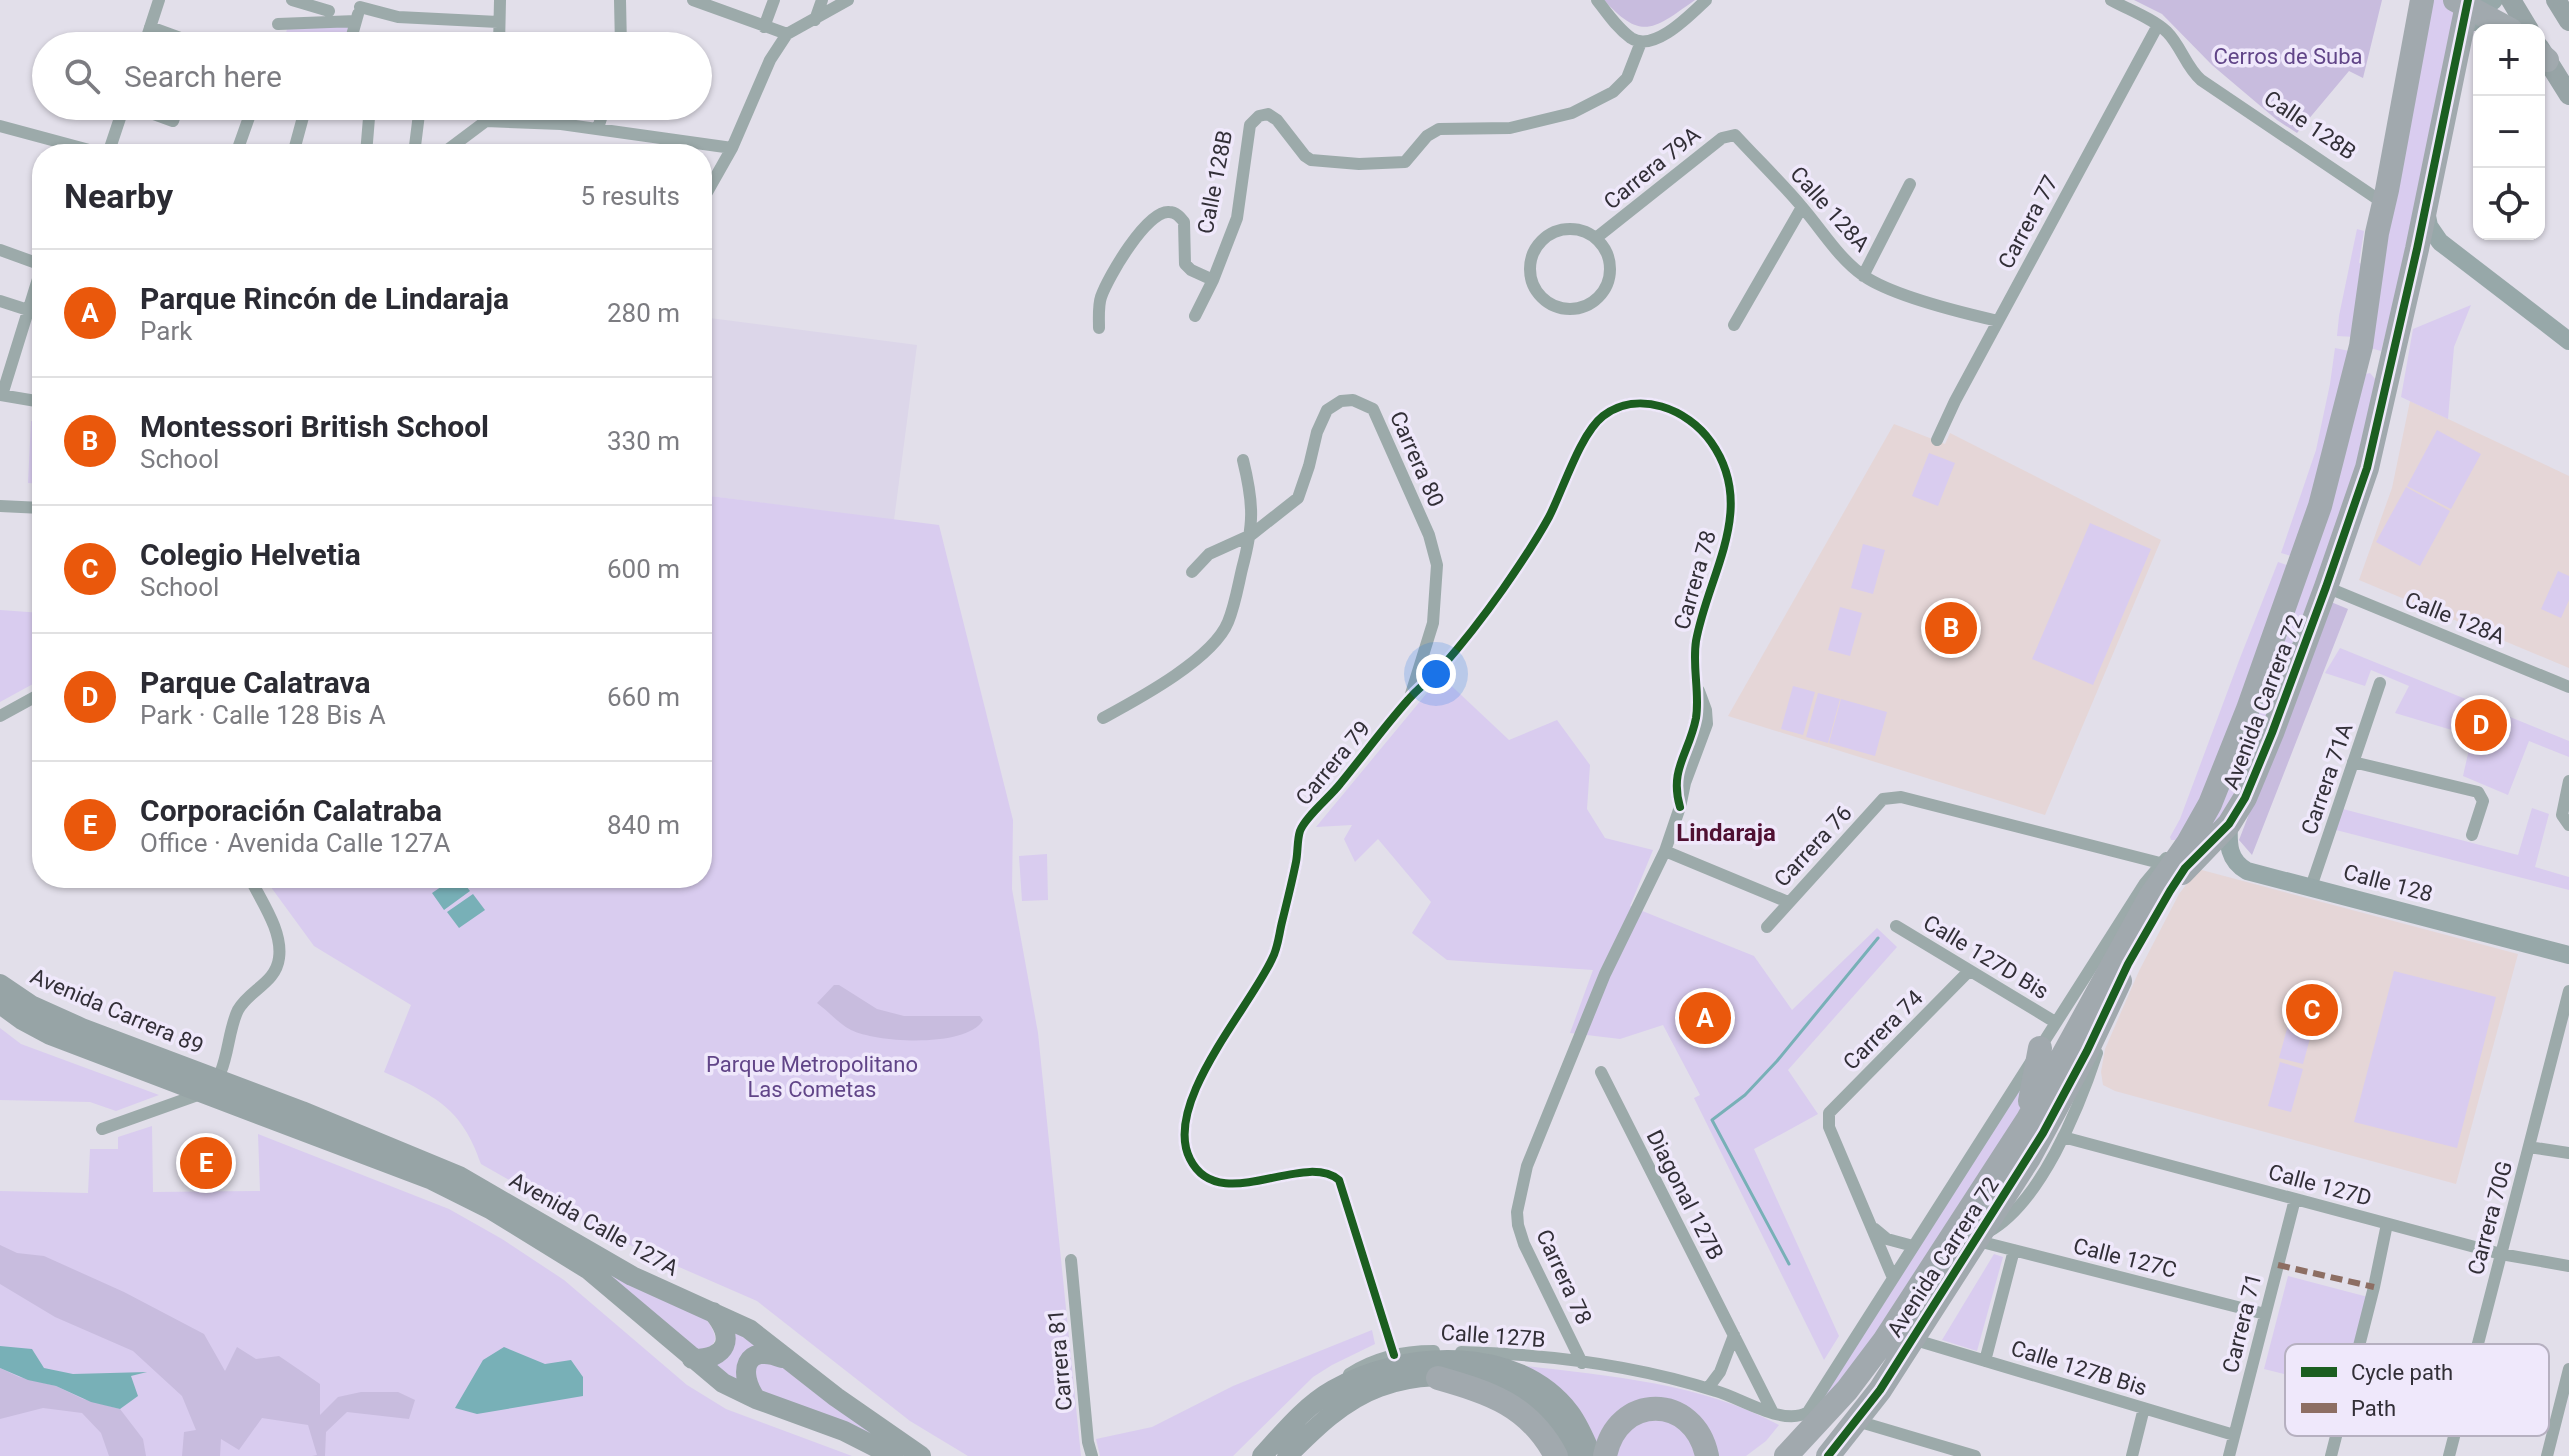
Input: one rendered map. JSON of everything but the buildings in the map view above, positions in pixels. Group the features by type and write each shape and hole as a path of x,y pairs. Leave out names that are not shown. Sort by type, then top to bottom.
{"highway":[{"name":"Avenida Carrera 72","path":"2377,233 2376,198 2384,123 2405,0"},
{"name":"Avenida Carrera 72","path":"1787,1452 1847,1390 1884,1341 2028,1119 2150,897 2188,843 2210,804 2248,709 2320,506 2361,346 2377,233 2422,0"},
{"path":"2455,0 2500,24"},
{"name":"Avenida Carrera 72","path":"1828,1456 1857,1421 1912,1339 2043,1133 2128,964 2177,880 2229,824 2242,804 2272,733 2367,468 2386,388 2428,245 2426,207 2468,0"},
{"path":"2353,380 2359,370 2371,367 2382,372 2386,388"},
{"path":"2248,709 2248,730 2252,739 2259,740 2272,733"},
{"path":"2028,1119 2040,1048"},
{"path":"1438,1378 1475,1389 1519,1410 1534,1424 1556,1456"},
{"path":"1605,1456 1615,1428 1630,1415 1644,1410 1666,1409 1679,1414 1697,1430 1707,1456"}],"main road":[{"path":"2511,0 2525,24"},
{"path":"2556,0 2569,21"},
{"name":"Avenida Carrera 89","path":"0,984 31,1005 211,1086"},
{"name":"Avenida Carrera 89","path":"0,1004 50,1035 211,1086"},
{"name":"Avenida Calle 127A","path":"211,1086 459,1176 632,1276 749,1329 879,1428 921,1456"},
{"name":"Avenida Calle 127A","path":"211,1086 432,1180 490,1209 589,1270 723,1383 756,1399 844,1431 893,1456"},
{"path":"692,1359 709,1358 723,1348 725,1328 713,1312"},
{"path":"756,1399 745,1377 745,1368 751,1359 757,1354 766,1353 789,1361"},
{"path":"1262,1456 1308,1407 1332,1390 1361,1377 1415,1362 1463,1361 1516,1372 1559,1401 1571,1414 1592,1456"},
{"path":"1287,1456 1344,1404 1365,1393 1399,1381 1438,1378 1484,1381 1524,1396 1557,1426 1571,1456"}],"street":[{"path":"148,32 159,0"},
{"path":"292,0 356,21"},
{"path":"498,32 500,0"},
{"path":"620,0 621,32"},
{"path":"693,0 721,5 764,27 787,34"},
{"path":"764,27 774,0"},
{"path":"815,20 822,0"},
{"path":"712,183 732,148 770,60 787,34 848,0"},
{"path":"1597,0 1613,22 1632,39 1641,42 1660,37 1706,0"},
{"path":"2460,45 2482,10 2494,0"},
{"name":"Calle 128B","path":"2118,2 2158,25 2176,43 2201,80 2376,198"},
{"path":"353,32 361,4 398,17 498,22"},
{"path":"278,24 329,11"},
{"name":"Carrera 77","path":"1937,440 1955,401 2158,25"},
{"path":"150,27 163,32"},
{"name":"Calle 128B","path":"1195,316 1237,218 1250,125 1259,116 1268,114 1277,120 1311,160 1359,164 1405,162 1427,136 1439,129 1510,128 1572,113 1613,92 1627,78 1641,42"},
{"path":"110,144 119,120"},
{"path":"240,144 248,120"},
{"path":"296,144 302,120"},
{"path":"367,144 369,120"},
{"path":"415,144 418,120"},
{"path":"598,128 601,120"},
{"path":"455,144 486,121 598,128 705,144"},
{"path":"1,131 52,144"},
{"name":"Calle 128A","path":"1735,135 1863,276 1942,306 1998,321"},
{"name":"Carrera 79A","path":"1596,238 1722,138 1735,135"},
{"path":"712,145 732,148"},
{"path":"1863,276 1910,184"},
{"path":"1734,325 1802,207"},
{"name":"Calle 128B","path":"1099,328 1100,298 1128,247 1157,215 1166,211 1176,213 1184,222 1185,264 1213,280"},
{"path":"1573,229 1596,238 1605,248 1611,273 1600,297 1577,309 1563,309 1540,297 1533,286 1530,261 1541,242 1550,234 1573,229"},
{"path":"2428,245 2569,341"},
{"path":"0,250 32,261"},
{"path":"32,297 6,356 1,395 32,400"},
{"path":"0,301 28,310"},
{"name":"Carrera 80","path":"1192,572 1209,554 1251,535 1298,498 1317,432 1327,410 1341,401 1353,400 1373,409 1429,535 1437,565 1433,623 1410,697"},
{"name":"Carrera 78","path":"1582,1363 1524,1244 1518,1225 1518,1200 1527,1166 1582,1027 1665,851 1707,724 1702,716 1694,662 1697,639 1724,554 1730,502 1724,465 1705,435 1686,418 1647,402 1622,405 1601,417"},
{"name":"Carrera 79","path":"1394,1355 1339,1180 1322,1172 1221,1183 1202,1175 1190,1160 1184,1139 1185,1117 1215,1052 1274,957 1296,861 1300,829 1337,789 1410,697 1439,670 1503,588 1548,519 1577,452 1601,417"},
{"path":"1103,718 1179,674 1217,639 1228,624 1251,535 1252,495 1243,460"},
{"path":"0,506 32,508"},
{"name":"Calle 128A","path":"2326,587 2569,687"},
{"name":"Carrera 71A","path":"2311,887 2380,683"},
{"path":"0,716 32,698"},
{"path":"2353,762 2478,792 2483,801 2472,835"},
{"path":"2566,822 2562,810 2569,781"},
{"name":"Carrera 76","path":"1767,927 1883,799 1892,797 2160,863"},
{"name":"Calle 128","path":"2229,824 2230,853 2247,871 2569,955"},
{"name":"Avenida Carrera 72","path":"1797,1418 1813,1407 2145,883 2160,863 2188,843"},
{"path":"1665,851 1788,902"},
{"path":"102,1129 211,1086 240,1007 269,980 279,960 277,935 255,888"},
{"name":"Calle 127D Bis","path":"1896,926 2055,1022"},
{"name":"Carrera 74","path":"1873,1227 1829,1127 1829,1113 1969,971"},
{"name":"Carrera 70G","path":"2478,1344 2569,991"},
{"name":"Avenida Carrera 72","path":"1974,1240 1999,1226 2014,1212 2040,1177 2063,1137 2088,1081 2108,1008"},
{"name":"Diagonal 127B","path":"1601,1072 1773,1413"},
{"name":"Calle 127D","path":"2063,1137 2501,1254 2569,1266"},
{"path":"2529,1147 2569,1153"},
{"name":"Carrera 71","path":"2229,1456 2295,1199"},
{"path":"2358,1344 2387,1224"},
{"path":"1873,1227 1887,1239 1913,1246"},
{"path":"1873,1227 1893,1278"},
{"name":"Calle 127C","path":"1974,1240 2265,1314"},
{"path":"1985,1361 2014,1250"},
{"name":"Carrera 81","path":"1071,1260 1088,1442 1092,1456"},
{"path":"1708,1388 1720,1372 1734,1335"},
{"name":"Calle 127B Bis","path":"1912,1339 2234,1435"},
{"name":"Calle 127B","path":"1332,1390 1360,1367 1394,1355 1427,1351 1480,1352 1629,1370 1708,1388 1773,1413 1797,1418"},
{"path":"2547,1456 2569,1369"},
{"path":"2132,1456 2144,1408"},
{"path":"1857,1421 1975,1456"},
{"path":"2331,1456 2336,1436"},
{"name":"Carrera 70G","path":"2449,1456 2454,1436"}],"shaded area":[{"path":"712,318 917,345 894,520 712,496"},
{"path":"2410,401 2569,476 2569,668 2359,580 2392,488"},
{"path":"1894,424 1945,444 1950,433 2161,540 2045,815 1728,716"},
{"path":"2198,869 2518,954 2456,1184 2115,1091 2103,1085 2101,1072 2105,1049 2139,971 2179,894"}],"green space":[{"path":"1604,0 1695,0 1669,18 1648,27 1628,22"},
{"name":"Cerros de Suba","path":"2134,0 2382,0 2363,78 2349,71 2297,133 2212,65 2162,14"},
{"path":"2429,0 2458,0 2404,265 2381,351 2370,348 2397,165"},
{"path":"352,25 350,32 286,32 288,26"},
{"path":"2357,229 2364,231 2359,263 2367,265 2355,337 2337,336 2339,316"},
{"path":"2471,305 2454,347 2448,419 2401,397 2413,329"},
{"path":"2335,348 2354,352 2295,557 2281,553 2316,450"},
{"path":"2370,373 2376,380 2353,487 2262,729 2257,728 2256,717 2366,374"},
{"path":"31,421 32,483 28,483"},
{"path":"2437,430 2481,454 2451,509 2407,486"},
{"path":"1929,453 1955,463 1938,506 1912,496"},
{"path":"2406,487 2450,511 2420,566 2376,542"},
{"name":"Parque Metropolitano Las Cometas","path":"712,496 939,525 1013,820 1012,889 1038,1033 1081,1456 968,1456 910,1421 757,1301 581,1221 481,1164 465,1129 444,1106 384,1072 411,1005 314,946 272,888 712,888"},
{"path":"2090,523 2151,549 2093,685 2032,659"},
{"path":"1863,544 1885,550 1873,594 1851,588"},
{"path":"2278,562 2292,567 2223,752 2182,840 2171,840 2170,837 2180,819"},
{"path":"2558,571 2569,576 2569,600 2561,618 2541,609"},
{"path":"2331,602 2348,609 2252,855 2239,840"},
{"path":"1840,607 1862,613 1850,656 1828,650"},
{"path":"0,610 32,612 32,684 0,702"},
{"path":"2340,648 2569,741 2569,757 2529,741 2508,795 2463,776 2472,736 2395,713 2409,686 2371,670 2365,686 2325,673"},
{"path":"1441,676 1509,740 1557,720 1590,765 1587,809 1605,838 1653,850 1630,906 1754,956 1792,1010 1877,928 1897,947 1788,1070 1818,1114 1754,1149 1839,1336 1824,1360 1694,1098 1700,1095 1663,1025 1620,1039 1570,1033 1593,970 1447,960 1412,933 1431,902 1378,839 1355,862 1344,839 1352,825 1316,827"},
{"path":"1793,686 1815,692 1803,735 1781,729"},
{"path":"1818,693 1840,699 1828,743 1806,737"},
{"path":"1841,699 1887,712 1875,756 1829,743"},
{"path":"2246,744 2257,747 2235,798 2181,866"},
{"path":"2532,808 2549,814 2535,867 2569,877 2569,890 2336,830 2343,809 2518,855"},
{"path":"1047,854 1048,900 1022,901 1019,856"},
{"path":"2394,971 2496,997 2457,1148 2354,1122"},
{"path":"834,985 839,985 877,1009 904,1016 980,1016 983,1020 974,1029 941,1039 880,1038 851,1030 817,1003"},
{"path":"2290,1018 2314,1024 2303,1064 2279,1058"},
{"path":"0,1028 21,1044 159,1095 116,1111 90,1102 0,1100"},
{"path":"2280,1062 2303,1069 2291,1112 2268,1106"},
{"path":"2031,1071 2023,1114 1858,1362 1813,1413"},
{"path":"152,1126 153,1192 260,1191 258,1134 449,1209 564,1280 687,1385 726,1409 852,1456 0,1456 0,1191 88,1193 90,1149 118,1149 118,1137"},
{"path":"484,1196 707,1320 715,1340 698,1351"},
{"path":"0,1245 17,1253 44,1256 124,1292 204,1334 225,1371 237,1347 256,1359 279,1356 320,1384 320,1415 338,1397 361,1392 398,1392 415,1400 409,1419 347,1412 326,1432 325,1456 312,1456 317,1455 308,1425 262,1418 239,1450 221,1439 220,1456 182,1456 184,1432 196,1430 182,1396 133,1351 55,1317 0,1284"},
{"path":"1994,1254 2003,1257 1977,1351 1942,1340"},
{"path":"2288,1276 2368,1297 2355,1344 2285,1344 2285,1374 2264,1369"},
{"path":"729,1325 764,1348 742,1388 712,1362"},
{"path":"1372,1330 1375,1344 1313,1377 1233,1456 1100,1456 1096,1439 1152,1427 1233,1386"},
{"path":"773,1359 908,1456 761,1394 753,1366"},
{"path":"1518,1365 1619,1377 1685,1390 1717,1399 1779,1425 1766,1441 1746,1456 1713,1456 1667,1405 1598,1453"},
{"path":"0,1368 19,1377 56,1386 83,1399 120,1409 143,1439 146,1456 109,1456 101,1433 82,1413 43,1408 0,1419"},
{"path":"1676,1419 1700,1456 1610,1456 1631,1422"}],"water":[{"path":"439,888 468,888 470,891 444,910 432,893"},
{"path":"473,894 485,910 459,928 447,912"},
{"path":"0,1346 32,1349 44,1368 73,1374 147,1372 131,1376 138,1396 120,1409 91,1402 56,1386 28,1380 0,1368"},
{"path":"504,1347 545,1364 571,1360 583,1377 583,1396 477,1414 455,1408 483,1360"}],"waterway":[{"path":"1789,1264 1712,1120 1745,1095 1777,1061 1878,938"}],"marked path":[{"path":"2278,1265 2374,1287"}],"cycle path":[{"path":"1828,1456 1880,1390 2043,1133 2087,1051 2128,964 2170,891 2185,868 2229,824 2245,798 2326,587 2367,468 2417,249 2468,0"},
{"path":"1394,1355 1339,1180 1323,1173 1305,1172 1240,1183 1220,1183 1203,1175 1190,1159 1185,1137 1188,1112 1212,1057 1274,955 1303,825 1408,700 1449,659 1496,599 1544,526 1579,449 1595,424 1617,408 1631,404 1662,406 1701,430 1724,467 1730,492 1726,541 1696,641 1697,709 1693,731 1678,772 1680,807"}],"place":[{"name":"Montessori British School","path":"1951,628"},
{"name":"Parque Calatrava","path":"2481,725"},
{"name":"Colegio Helvetia","path":"2312,1010"},
{"name":"Parque Rincón de Lindaraja","path":"1705,1018"},
{"name":"Corporación Calatraba","path":"206,1163"}],"district":[{"name":"Lindaraja","path":"1726,833"}]}
